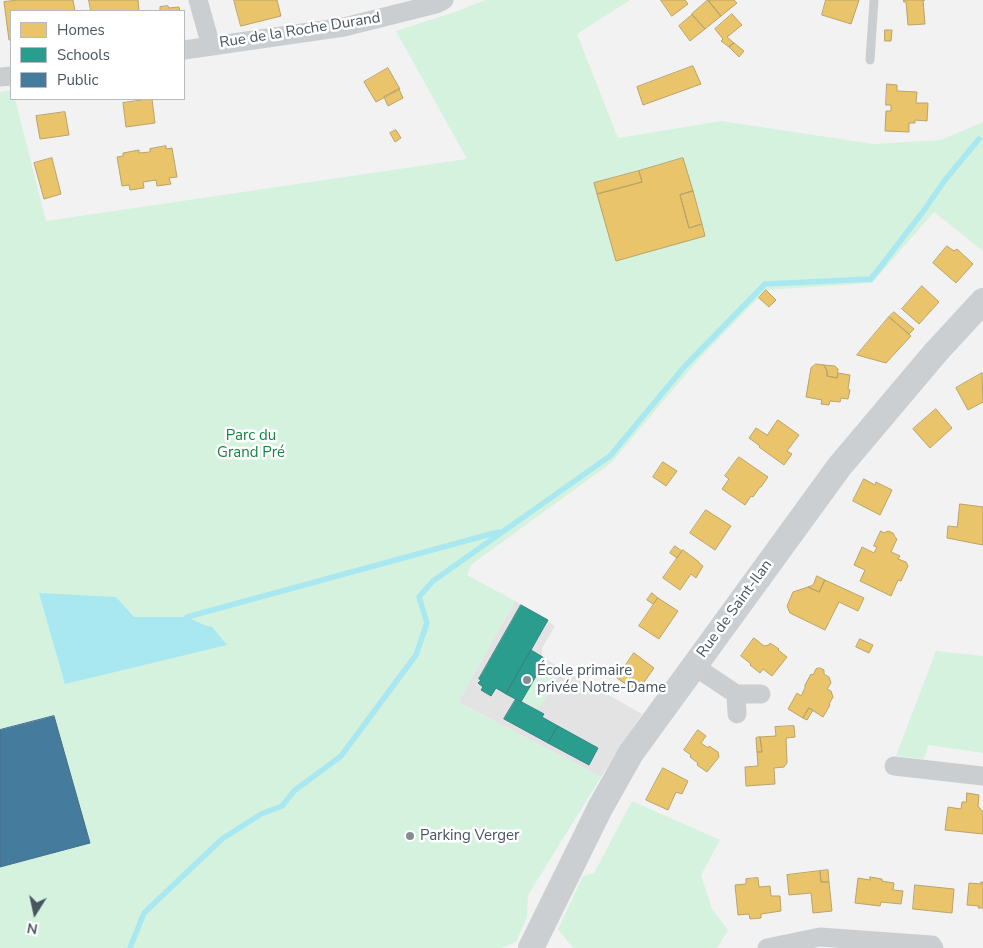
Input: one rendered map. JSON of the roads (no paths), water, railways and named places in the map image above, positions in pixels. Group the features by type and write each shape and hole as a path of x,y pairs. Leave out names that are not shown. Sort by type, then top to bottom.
{"street":[{"path":"198,0 211,46"},
{"name":"Rue de la Roche Durand","path":"185,50 344,27 436,4 444,0"},
{"name":"Rue de Saint-Ilan","path":"531,948 591,826 632,753 839,467 936,352 982,305"},
{"path":"694,666 736,694 761,694"},
{"path":"736,694 737,714"},
{"path":"894,766 983,776"},
{"path":"766,948 820,937 932,945 934,948"}],"lane":[{"path":"870,60 874,0"}],"water":[{"path":"39,593 116,597 134,617 187,617 212,627 227,645 65,684"}],"waterway":[{"path":"130,948 144,913 222,839 261,814 282,806 294,791 341,756 416,655 427,623 419,597 433,581 610,456 685,366 765,284 871,279 945,180 979,139"},
{"path":"187,617 498,532"}],"place":[{"name":"École primaire privée Notre-Dame","path":"527,680"},
{"name":"Parking Verger","path":"410,836"}],"park label":[{"name":"Parc du Grand Pré","path":"251,444"}]}
